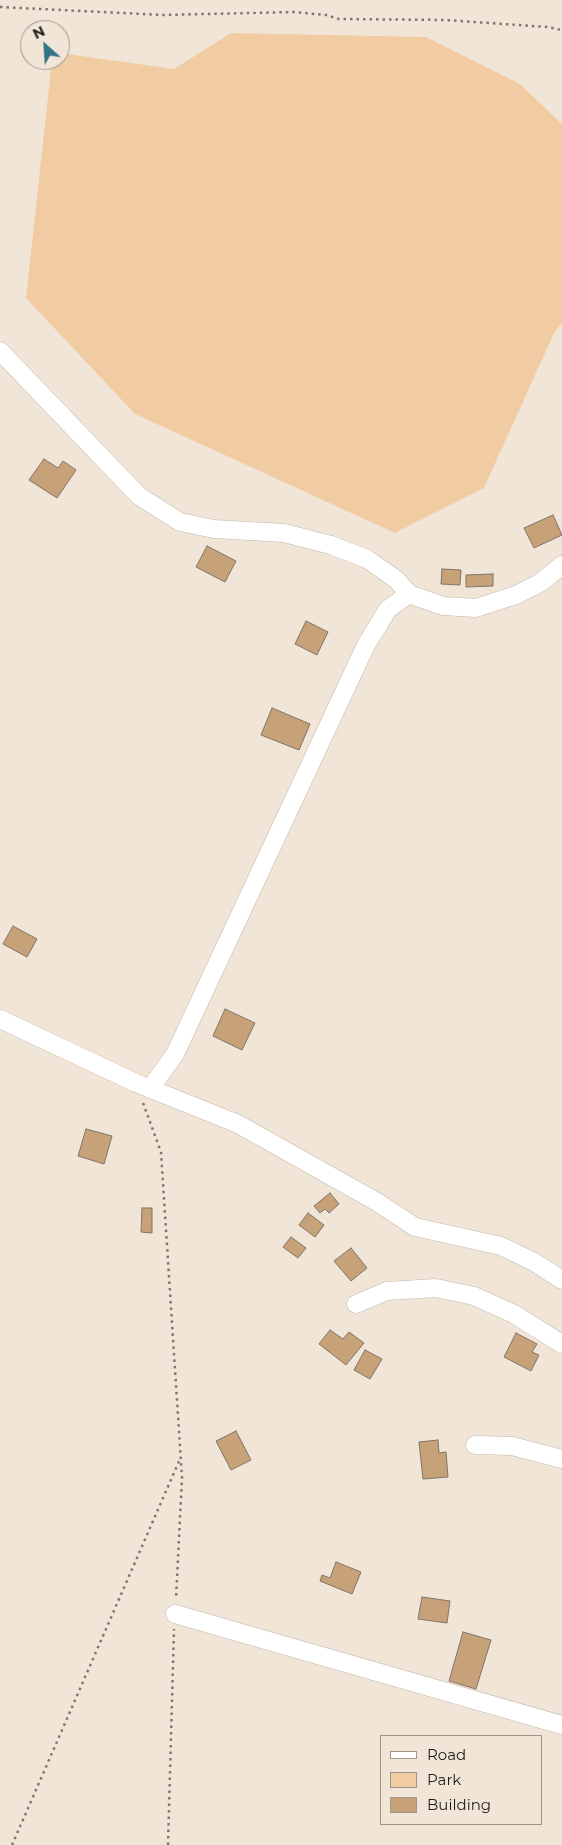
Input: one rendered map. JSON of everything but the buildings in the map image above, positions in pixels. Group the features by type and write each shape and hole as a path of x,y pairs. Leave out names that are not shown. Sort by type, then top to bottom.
{"street":[{"path":"0,352 139,496 180,522 214,529 284,533 331,545 367,559 398,580 409,594 443,606 476,608 516,595 540,583 562,565"},
{"path":"143,1086 175,1054 366,644 388,609 409,594"},
{"path":"0,1019 143,1086 238,1124 377,1202 415,1227 501,1246 534,1262 562,1280"},
{"path":"356,1304 387,1291 436,1288 474,1296 514,1314 562,1344"},
{"path":"475,1445 512,1446 562,1459"},
{"path":"175,1614 562,1725"}],"path":[{"path":"0,7 163,15 294,12 326,15 339,19 445,20 547,27 562,30"},
{"path":"143,1086 161,1152 182,1478 175,1614 168,1845"},
{"path":"12,1845 181,1458"}],"green space":[{"path":"231,33 426,37 520,84 562,124 562,323 554,333 484,488 395,533 135,414 26,298 51,70 70,70 70,54 174,69"}]}
